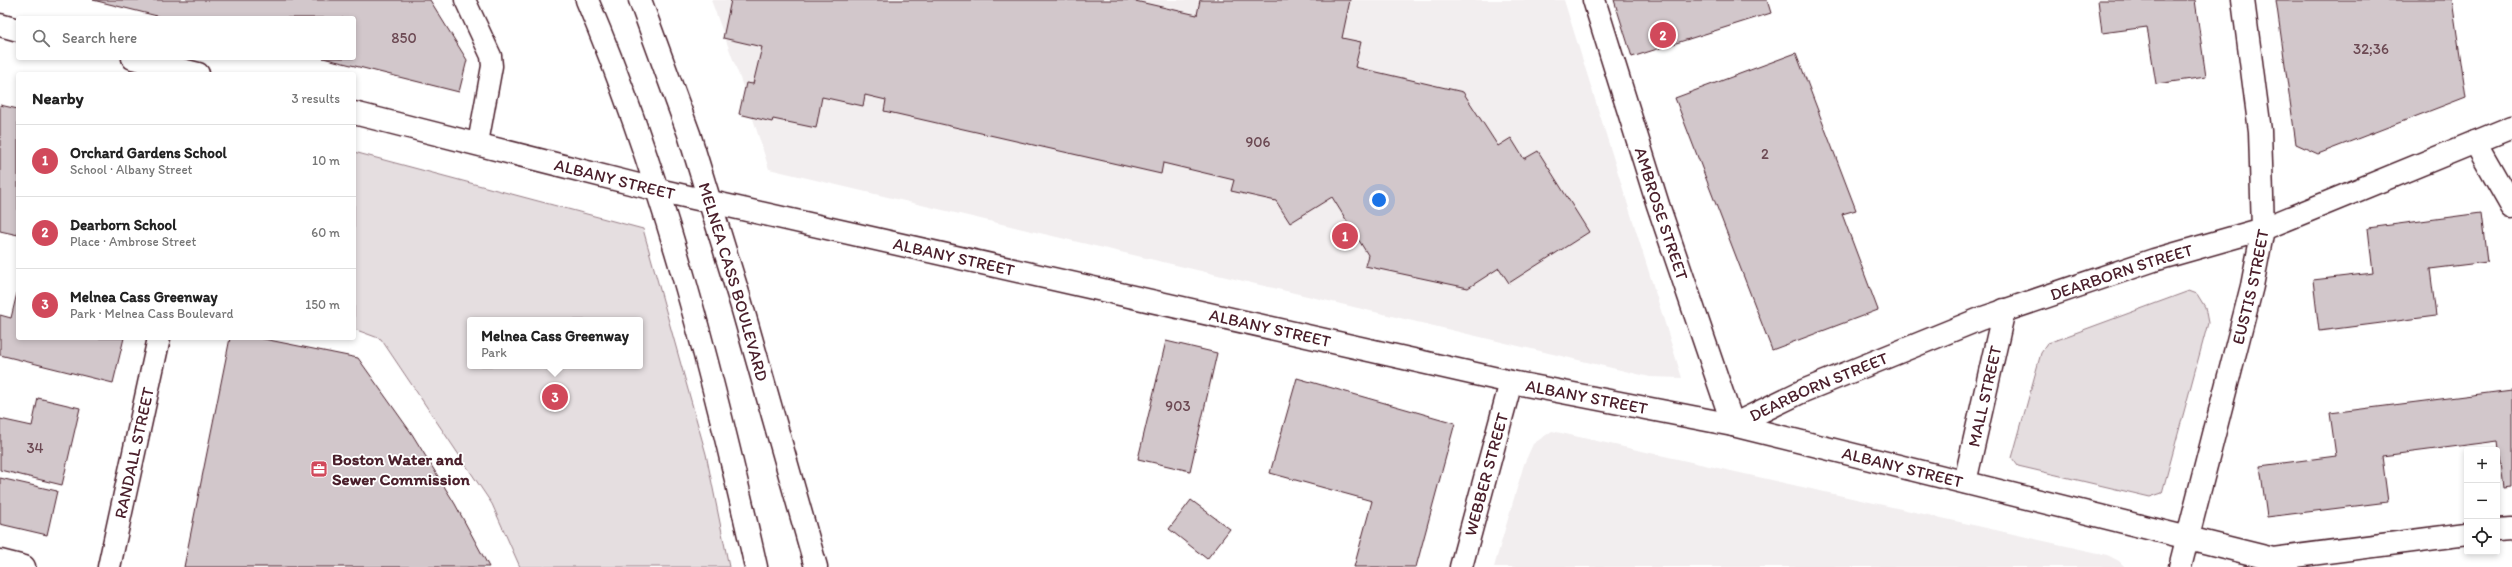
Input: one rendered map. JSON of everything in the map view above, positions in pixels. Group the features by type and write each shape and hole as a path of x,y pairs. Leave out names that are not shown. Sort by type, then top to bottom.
{"main road":[{"path":"587,0 625,98 658,190 679,258 716,397 756,567"},
{"name":"MELNEA CASS BOULEVARD","path":"640,0 689,134 710,201 769,397 816,567"},
{"name":"AMBROSE STREET","path":"1594,0 1658,205 1733,425"},
{"name":"EUSTIS STREET","path":"2180,567 2252,286 2263,229 2260,131 2243,0"},
{"path":"0,25 16,29"},
{"path":"141,60 190,72"},
{"name":"ALBANY STREET","path":"356,113 478,143 658,190 1512,382 1733,425 2273,559 2464,534"},
{"name":"DEARBORN STREET","path":"1733,425 1810,388 2004,310 2154,260 2263,229 2512,127"},
{"path":"2476,142 2512,207"},
{"name":"MALL STREET","path":"1965,482 2004,310"},
{"name":"RANDALL STREET","path":"109,567 159,340"},
{"name":"WEBBER STREET","path":"1461,567 1512,382"},
{"path":"2500,530 2512,528"},
{"path":"0,561 24,567"}],"lane":[{"path":"465,0 491,56 492,66 478,143"}],"shaded area":[{"path":"711,0 1564,0 1682,378 1650,377 769,169 741,81"},
{"path":"356,153 643,229 706,454 729,567 520,567 492,504 381,339 356,330"},
{"path":"2189,291 2197,294 2205,307 2208,323 2162,493 2150,497 2018,466 2012,458 2041,353 2048,343"},
{"path":"1552,431 2107,555 2119,561 2125,567 1494,567 1524,464 1533,444"}],"building":[{"path":"93,0 430,0 467,60 459,92 331,60 356,60 356,16 157,16"},
{"path":"731,0 1131,0 1197,15 1200,0 1350,0 1342,38 1361,42 1355,67 1463,92 1498,146 1511,138 1524,159 1538,151 1589,232 1509,283 1499,268 1468,288 1365,266 1368,255 1332,197 1290,223 1276,201 1231,191 1234,180 1163,163 1161,174 884,111 886,100 865,95 863,106 822,97 816,128 773,119 772,122 739,114 746,83 753,84 762,47 723,38"},
{"path":"1614,0 1767,0 1771,13 1632,57"},
{"path":"2098,0 2195,0 2206,77 2156,84 2147,27 2102,33"},
{"path":"2276,0 2452,0 2466,97 2318,154 2296,144"},
{"path":"1796,53 1856,210 1842,214 1878,310 1772,350 1675,98"},
{"path":"0,105 16,109 16,235 0,231"},
{"path":"2481,213 2487,262 2430,269 2436,316 2319,331 2313,280 2373,273 2368,228"},
{"path":"16,297 16,340 124,340 113,383 0,355 0,315 11,318"},
{"name":"Boston Water and Sewer Commission","path":"230,340 269,340 358,358 412,434 455,504 489,567 184,567"},
{"path":"1166,341 1217,353 1190,471 1138,459"},
{"path":"1297,378 1455,423 1416,567 1354,567 1372,501 1270,473"},
{"path":"2512,390 2512,487 2504,488 2500,447 2498,441 2382,456 2388,502 2267,517 2260,466 2336,456 2330,413"},
{"path":"38,398 80,408 62,485 0,470 0,419 32,426"},
{"path":"0,478 57,491 47,535 0,524"},
{"path":"1191,500 1230,529 1207,559 1169,529"}],"place":[{"name":"Dearborn School","path":"1663,35"},
{"name":"Orchard Gardens School","path":"1345,236"},
{"name":"Melnea Cass Greenway","path":"555,397"},
{"name":"Boston Water and Sewer Commission","path":"319,469"}]}
